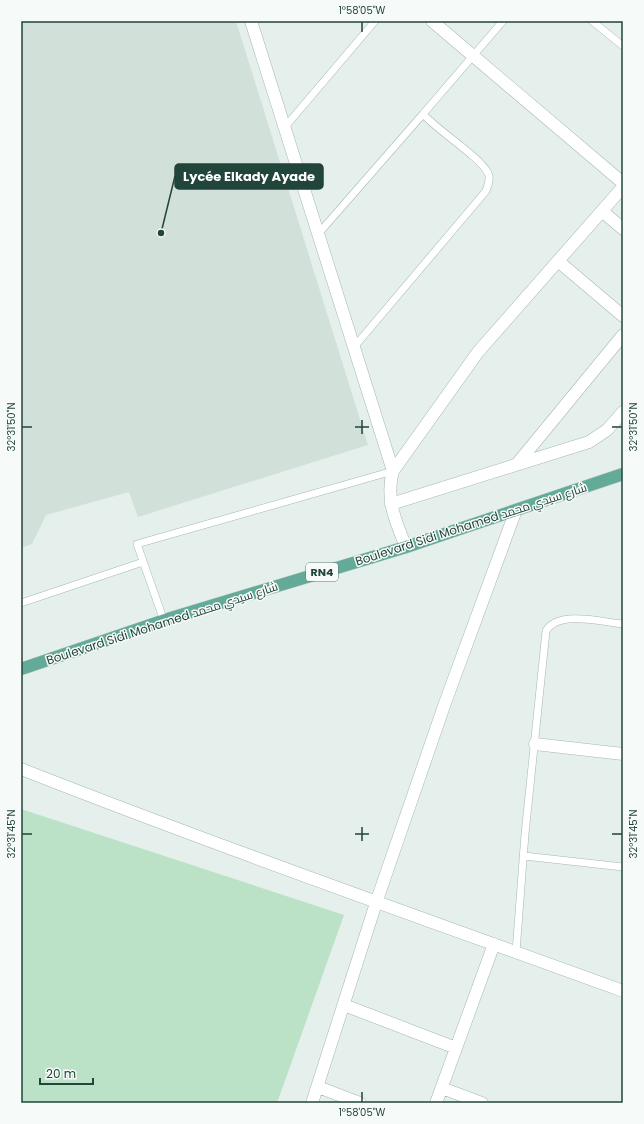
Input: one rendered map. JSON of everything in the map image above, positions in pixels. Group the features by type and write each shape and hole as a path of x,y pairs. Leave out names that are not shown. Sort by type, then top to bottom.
{"main road":[{"name":"Boulevard Sidi Mohamed شارع سيدي محمد","path":"21,669 164,621 406,547 623,474"}],"street":[{"path":"251,21 393,471"},
{"path":"432,21 623,183"},
{"path":"406,547 391,504 390,480 393,471 478,352 623,187"},
{"path":"602,212 623,229"},
{"path":"558,261 623,316"},
{"path":"517,464 623,335"},
{"path":"391,504 589,442 607,430 623,412"},
{"path":"312,1103 376,903 445,703 516,510"},
{"path":"535,744 623,754"},
{"path":"21,769 128,811 376,903 623,991"},
{"path":"436,1103 494,944"},
{"path":"344,1005 456,1048"},
{"path":"318,1087 360,1103"},
{"path":"442,1088 482,1103"}],"lane":[{"path":"285,127 375,21"},
{"path":"319,233 503,21"},
{"path":"592,21 623,46"},
{"path":"354,346 480,199 489,184 487,172 478,162 423,114"},
{"path":"164,621 137,544 393,471"},
{"path":"21,603 143,562"},
{"path":"516,952 546,631 549,626 559,620 571,618 623,624"},
{"path":"524,856 623,867"}],"shaded area":[{"path":"21,21 236,21 368,445 138,517 129,492 46,515 32,544 21,548"}],"green space":[{"path":"21,809 344,915 277,1103 21,1103"}],"place":[{"name":"Lycée Elkady Ayade","path":"161,233"}]}
